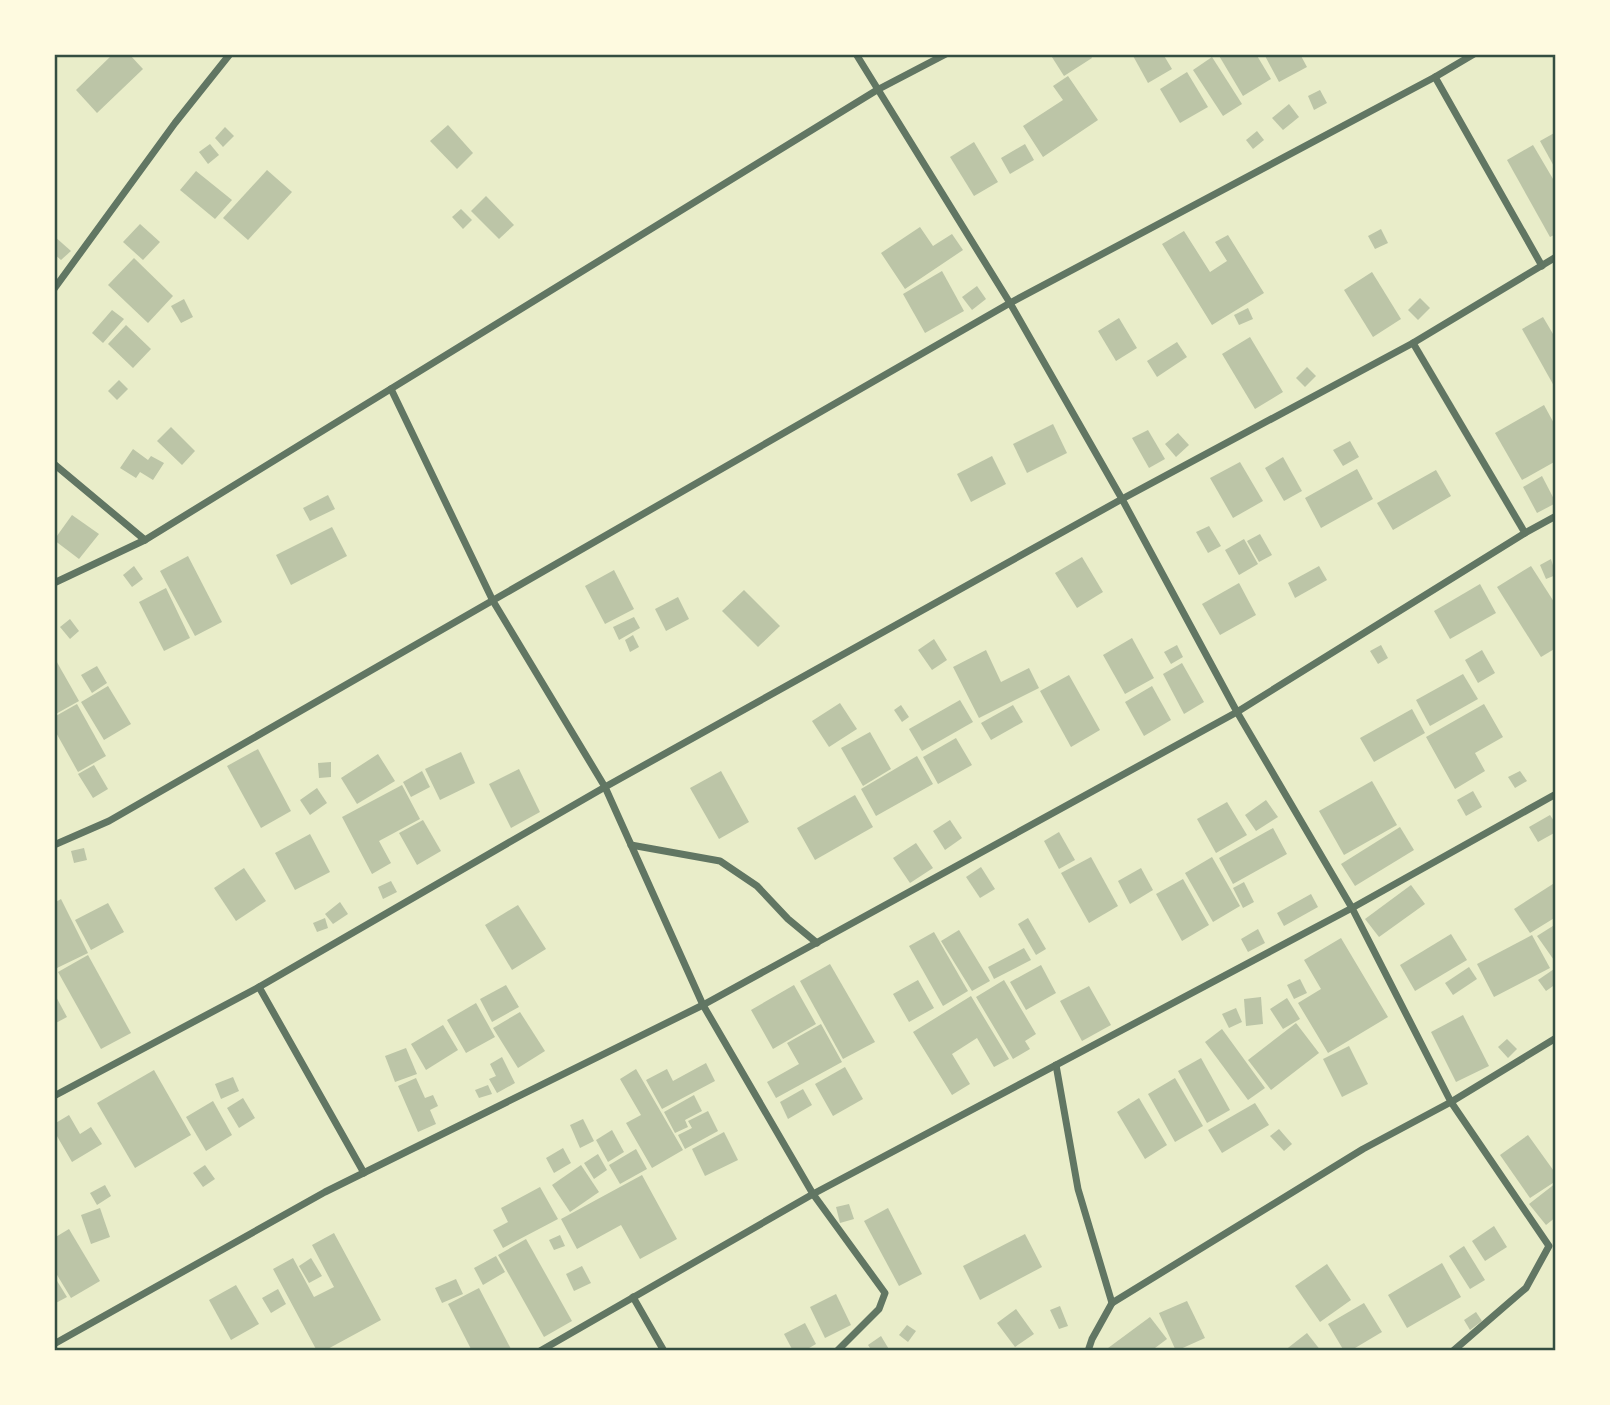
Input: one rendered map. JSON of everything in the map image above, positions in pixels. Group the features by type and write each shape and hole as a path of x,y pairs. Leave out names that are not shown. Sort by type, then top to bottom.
{"street":[{"path":"54,289 175,123 230,54"},
{"path":"856,54 1010,303 1122,499 1237,712 1352,908 1451,1102 1549,1247 1526,1287 1453,1351"},
{"path":"54,583 145,540 877,90 946,54"},
{"path":"54,845 109,821 1010,303 1474,54"},
{"path":"1435,77 1542,266"},
{"path":"54,1096 259,987 605,787 1122,499 1413,343 1556,257"},
{"path":"1413,343 1525,533"},
{"path":"391,389 493,601 605,787 703,1005 813,1194 885,1293 879,1309 837,1351"},
{"path":"54,464 145,540"},
{"path":"54,1344 234,1242 364,1173 703,1005 1237,712 1556,516"},
{"path":"540,1351 813,1194 1352,908 1556,794"},
{"path":"631,845 720,862 757,886 788,919 817,943"},
{"path":"259,987 364,1173"},
{"path":"1088,1351 1112,1303 1363,1149 1451,1102 1556,1038"},
{"path":"1056,1065 1077,1189 1112,1303"},
{"path":"633,1297 664,1351"}],"building":[{"path":"113,54 129,54 143,69 97,113 76,90"},
{"path":"1050,54 1090,54 1092,58 1064,76"},
{"path":"1132,54 1163,54 1172,69 1148,83"},
{"path":"1218,54 1256,54 1271,79 1243,96"},
{"path":"1264,54 1300,54 1307,67 1279,82"},
{"path":"1212,57 1242,104 1223,116 1193,70"},
{"path":"1187,72 1208,107 1180,123 1160,89"},
{"path":"1068,76 1098,120 1043,157 1023,126 1063,100 1053,86"},
{"path":"1320,90 1327,103 1314,110 1308,96"},
{"path":"1289,104 1299,117 1283,130 1272,118"},
{"path":"448,125 473,153 457,169 430,141"},
{"path":"225,127 234,136 223,147 215,138"},
{"path":"1257,131 1264,140 1253,149 1246,140"},
{"path":"1556,132 1556,170 1540,141"},
{"path":"974,142 998,182 974,196 950,157"},
{"path":"210,144 219,155 208,164 199,152"},
{"path":"1025,144 1034,160 1010,174 1001,158"},
{"path":"1533,145 1556,184 1556,234 1550,237 1507,160"},
{"path":"267,170 292,192 248,240 223,218"},
{"path":"196,171 232,200 215,219 180,190"},
{"path":"486,196 514,225 499,239 471,211"},
{"path":"461,209 472,220 463,229 452,217"},
{"path":"140,224 160,242 143,260 123,242"},
{"path":"920,227 933,246 952,234 963,250 905,289 881,253"},
{"path":"1381,229 1388,243 1375,249 1368,236"},
{"path":"1184,231 1210,272 1227,261 1215,242 1228,235 1264,293 1212,325 1162,244"},
{"path":"54,236 71,251 61,260 54,254"},
{"path":"134,258 173,296 148,323 108,285"},
{"path":"942,271 964,311 925,333 903,294"},
{"path":"1372,272 1401,319 1373,337 1344,290"},
{"path":"977,286 986,299 972,310 962,297"},
{"path":"1420,298 1430,308 1418,320 1408,310"},
{"path":"184,299 193,317 181,323 171,306"},
{"path":"1248,308 1253,319 1239,325 1234,315"},
{"path":"112,310 124,319 103,343 92,333"},
{"path":"1543,317 1556,339 1554,386 1522,329"},
{"path":"1119,318 1137,348 1116,361 1098,331"},
{"path":"126,325 151,349 133,368 108,344"},
{"path":"1250,337 1283,392 1255,409 1222,354"},
{"path":"1177,342 1187,357 1157,377 1147,361"},
{"path":"1307,367 1316,376 1305,387 1296,378"},
{"path":"119,380 128,389 117,400 108,391"},
{"path":"1544,405 1556,427 1556,461 1522,480 1495,433"},
{"path":"1053,424 1067,453 1027,473 1013,444"},
{"path":"171,427 195,451 182,465 157,441"},
{"path":"1148,430 1165,459 1149,468 1132,438"},
{"path":"1178,433 1189,445 1176,457 1165,444"},
{"path":"1350,441 1359,457 1343,466 1333,450"},
{"path":"133,449 148,460 151,456 164,463 153,480 140,472 136,478 120,468"},
{"path":"992,456 1006,484 971,502 957,474"},
{"path":"1283,457 1302,491 1284,501 1265,468"},
{"path":"1240,462 1263,501 1233,518 1210,478"},
{"path":"1357,469 1373,499 1321,528 1305,498"},
{"path":"1436,470 1451,496 1393,530 1377,503"},
{"path":"1542,476 1556,503 1537,513 1523,487"},
{"path":"328,495 335,509 310,521 303,508"},
{"path":"72,515 99,534 79,559 54,540"},
{"path":"1209,526 1221,546 1208,553 1196,532"},
{"path":"332,527 347,556 291,585 276,555"},
{"path":"1260,534 1272,555 1259,562 1247,541"},
{"path":"1244,539 1258,564 1239,575 1225,550"},
{"path":"188,556 222,622 195,636 160,571"},
{"path":"1082,557 1103,592 1077,608 1055,573"},
{"path":"1551,559 1556,575 1546,579 1540,565"},
{"path":"134,566 143,579 132,587 123,575"},
{"path":"1319,566 1327,580 1295,598 1288,583"},
{"path":"1531,566 1556,605 1556,648 1541,657 1497,587"},
{"path":"614,570 634,609 605,624 585,586"},
{"path":"1239,583 1256,615 1220,635 1202,604"},
{"path":"1480,584 1496,613 1450,639 1434,611"},
{"path":"166,588 190,638 164,651 139,602"},
{"path":"744,590 780,626 758,647 722,611"},
{"path":"678,597 689,619 666,631 655,609"},
{"path":"634,617 640,628 619,640 613,627"},
{"path":"70,619 79,631 70,639 60,627"},
{"path":"633,635 639,647 630,652 625,640"},
{"path":"1132,638 1154,678 1125,694 1103,655"},
{"path":"934,639 947,660 932,670 918,650"},
{"path":"1177,645 1183,657 1171,664 1164,652"},
{"path":"1381,645 1388,658 1378,664 1370,651"},
{"path":"986,650 1001,682 1029,668 1039,688 979,718 953,667"},
{"path":"1482,650 1495,673 1478,683 1465,660"},
{"path":"54,657 79,701 54,715"},
{"path":"1182,663 1204,702 1184,714 1163,674"},
{"path":"97,666 107,683 92,693 81,675"},
{"path":"1463,674 1478,699 1430,726 1416,700"},
{"path":"1069,675 1100,730 1071,747 1040,691"},
{"path":"108,686 131,724 104,740 81,702"},
{"path":"1152,686 1171,720 1144,736 1125,702"},
{"path":"960,700 973,722 922,751 909,729"},
{"path":"840,703 857,729 829,747 812,721"},
{"path":"77,704 106,756 78,772 54,729 54,717"},
{"path":"1484,704 1503,737 1475,753 1485,771 1455,789 1426,737"},
{"path":"901,705 909,717 902,722 894,710"},
{"path":"1013,705 1023,722 991,740 981,723"},
{"path":"1412,709 1425,733 1374,762 1360,738"},
{"path":"870,732 891,769 863,786 841,748"},
{"path":"956,738 972,765 938,784 923,757"},
{"path":"258,749 291,811 261,828 227,766"},
{"path":"461,752 475,783 440,800 425,769"},
{"path":"378,754 395,781 357,804 341,778"},
{"path":"917,756 933,784 876,816 861,789"},
{"path":"331,762 331,777 319,778 318,763"},
{"path":"94,765 108,789 93,798 78,774"},
{"path":"519,769 540,812 511,828 489,784"},
{"path":"422,771 430,787 411,797 403,782"},
{"path":"721,771 749,822 719,839 690,788"},
{"path":"1520,771 1527,781 1515,788 1508,777"},
{"path":"1372,781 1397,825 1344,855 1319,811"},
{"path":"402,785 420,819 379,841 391,863 372,874 342,817"},
{"path":"317,788 327,803 310,815 300,800"},
{"path":"1473,791 1482,807 1466,816 1457,800"},
{"path":"855,795 873,827 815,860 797,828"},
{"path":"1266,800 1278,817 1256,831 1245,815"},
{"path":"1227,802 1247,835 1216,853 1197,819"},
{"path":"1550,815 1556,824 1556,832 1538,842 1529,827"},
{"path":"423,820 441,851 417,865 399,833"},
{"path":"950,820 962,838 945,850 933,831"},
{"path":"1400,827 1414,850 1355,886 1341,864"},
{"path":"1273,828 1287,854 1233,884 1219,858"},
{"path":"1059,832 1075,860 1059,869 1044,841"},
{"path":"310,834 330,872 295,890 275,853"},
{"path":"916,843 933,868 910,883 893,858"},
{"path":"84,848 87,860 74,863 71,851"},
{"path":"1091,857 1118,906 1089,923 1061,873"},
{"path":"1212,857 1240,906 1213,922 1185,873"},
{"path":"981,867 995,889 980,898 966,877"},
{"path":"244,868 266,901 236,921 214,888"},
{"path":"1141,868 1153,890 1130,904 1118,881"},
{"path":"1183,879 1209,925 1182,941 1156,894"},
{"path":"391,881 397,892 383,899 378,887"},
{"path":"1244,882 1254,902 1243,908 1233,888"},
{"path":"1556,882 1556,917 1530,933 1514,909"},
{"path":"1411,885 1425,904 1379,937 1365,919"},
{"path":"1311,894 1318,907 1284,926 1277,913"},
{"path":"61,899 88,953 57,968 54,963 54,903"},
{"path":"340,902 348,914 333,924 325,914"},
{"path":"108,903 124,932 91,950 75,920"},
{"path":"518,905 546,949 512,970 485,925"},
{"path":"325,918 328,928 317,932 313,923"},
{"path":"1028,918 1046,949 1036,955 1018,924"},
{"path":"1556,924 1556,963 1537,936"},
{"path":"1258,929 1265,943 1248,952 1241,939"},
{"path":"959,930 990,981 972,991 941,941"},
{"path":"934,932 968,991 943,1006 909,946"},
{"path":"1451,934 1467,960 1415,991 1400,965"},
{"path":"1532,935 1550,968 1494,997 1477,964"},
{"path":"1341,938 1388,1017 1328,1053 1298,1003 1321,989 1304,960"},
{"path":"1024,948 1031,960 994,979 988,967"},
{"path":"88,955 131,1033 101,1049 58,972"},
{"path":"830,964 875,1042 843,1059 800,981"},
{"path":"1041,965 1056,993 1026,1010 1010,982"},
{"path":"1469,967 1477,979 1453,995 1445,983"},
{"path":"1554,969 1556,984 1546,991 1538,980"},
{"path":"1300,979 1307,993 1294,999 1287,985"},
{"path":"918,980 934,1008 909,1022 893,994"},
{"path":"1004,980 1036,1034 1025,1041 1030,1049 1013,1059 976,997"},
{"path":"506,985 519,1007 492,1022 480,999"},
{"path":"794,985 816,1024 773,1049 751,1010"},
{"path":"1089,986 1111,1025 1082,1041 1060,1001"},
{"path":"54,993 67,1017 54,1024"},
{"path":"971,996 1009,1059 994,1067 977,1038 952,1054 970,1084 952,1095 913,1032"},
{"path":"1261,997 1263,1024 1246,1026 1244,999"},
{"path":"1287,998 1300,1019 1283,1029 1270,1009"},
{"path":"476,1003 495,1037 466,1053 447,1020"},
{"path":"1236,1008 1242,1022 1229,1028 1222,1014"},
{"path":"520,1012 545,1051 518,1068 493,1028"},
{"path":"1463,1015 1489,1066 1456,1082 1431,1032"},
{"path":"1296,1023 1319,1053 1271,1090 1248,1060"},
{"path":"821,1024 842,1062 776,1098 767,1082 799,1064 787,1043"},
{"path":"443,1025 458,1050 426,1070 411,1044"},
{"path":"1222,1029 1265,1088 1248,1100 1205,1042"},
{"path":"1507,1039 1517,1049 1508,1058 1498,1047"},
{"path":"1349,1046 1368,1084 1342,1097 1323,1059"},
{"path":"406,1048 417,1074 395,1082 385,1056"},
{"path":"502,1057 515,1083 497,1093 489,1079 496,1076 490,1064"},
{"path":"1201,1058 1230,1110 1207,1123 1178,1071"},
{"path":"706,1063 715,1081 662,1109 646,1080 667,1069 673,1081"},
{"path":"845,1067 863,1099 833,1116 815,1084"},
{"path":"636,1069 683,1150 652,1168 626,1123 641,1115 620,1079"},
{"path":"154,1070 191,1135 135,1168 97,1103"},
{"path":"233,1077 239,1091 221,1099 215,1084"},
{"path":"416,1078 425,1098 433,1095 438,1106 430,1110 436,1124 418,1132 398,1086"},
{"path":"1175,1078 1203,1126 1175,1142 1148,1094"},
{"path":"488,1085 492,1094 479,1098 475,1090"},
{"path":"803,1089 812,1105 788,1119 780,1102"},
{"path":"694,1095 702,1111 685,1120 688,1127 675,1133 664,1112"},
{"path":"243,1098 255,1118 239,1128 227,1108"},
{"path":"1139,1098 1167,1145 1145,1159 1117,1112"},
{"path":"213,1101 232,1135 206,1151 186,1117"},
{"path":"1255,1103 1269,1125 1222,1153 1208,1130"},
{"path":"708,1111 718,1131 685,1149 678,1135 692,1128 688,1121"},
{"path":"69,1115 80,1134 91,1127 102,1144 72,1162 54,1131 54,1124"},
{"path":"583,1119 594,1141 580,1148 570,1125"},
{"path":"1279,1129 1292,1144 1284,1151 1270,1136"},
{"path":"612,1130 624,1152 608,1162 596,1140"},
{"path":"724,1132 738,1160 705,1176 692,1149"},
{"path":"1528,1135 1556,1174 1556,1181 1530,1198 1500,1155"},
{"path":"563,1148 571,1163 554,1173 546,1158"},
{"path":"636,1149 647,1169 620,1184 609,1165"},
{"path":"598,1154 607,1170 594,1179 584,1163"},
{"path":"205,1165 215,1179 203,1187 193,1173"},
{"path":"581,1165 599,1192 570,1212 552,1185"},
{"path":"642,1175 677,1239 640,1259 621,1225 577,1249 561,1219"},
{"path":"1556,1183 1556,1217 1546,1225 1529,1204"},
{"path":"105,1185 111,1196 97,1205 90,1193"},
{"path":"540,1187 558,1219 503,1248 493,1230 508,1222 501,1208"},
{"path":"849,1204 854,1219 840,1223 836,1207"},
{"path":"100,1208 110,1237 91,1244 81,1215"},
{"path":"888,1208 922,1274 899,1286 864,1221"},
{"path":"1494,1226 1507,1247 1485,1261 1472,1241"},
{"path":"69,1229 100,1281 71,1298 54,1270 54,1238"},
{"path":"334,1233 381,1320 324,1351 317,1351 273,1269 293,1258 314,1297 334,1287 312,1245"},
{"path":"1025,1234 1042,1267 980,1300 963,1266"},
{"path":"560,1235 565,1246 554,1250 549,1240"},
{"path":"526,1239 572,1321 544,1337 498,1255"},
{"path":"1464,1246 1485,1280 1470,1289 1449,1256"},
{"path":"496,1256 505,1272 483,1285 474,1268"},
{"path":"311,1258 322,1276 309,1283 299,1266"},
{"path":"1442,1263 1461,1297 1407,1328 1388,1295"},
{"path":"1327,1264 1351,1300 1320,1322 1295,1286"},
{"path":"582,1266 591,1283 574,1291 566,1274"},
{"path":"54,1276 67,1297 54,1304"},
{"path":"456,1279 463,1294 442,1303 435,1288"},
{"path":"236,1285 259,1324 231,1340 209,1300"},
{"path":"479,1288 512,1351 472,1351 448,1304"},
{"path":"278,1289 286,1304 271,1313 262,1298"},
{"path":"836,1294 851,1325 825,1338 810,1307"},
{"path":"1187,1301 1205,1338 1176,1351 1159,1313"},
{"path":"1364,1303 1382,1332 1350,1351 1344,1351 1328,1324"},
{"path":"1060,1306 1068,1326 1059,1329 1050,1310"},
{"path":"1016,1309 1034,1334 1015,1347 997,1323"},
{"path":"1476,1312 1482,1321 1470,1330 1464,1320"},
{"path":"1150,1317 1167,1339 1151,1351 1104,1351"},
{"path":"805,1323 816,1344 804,1351 793,1351 784,1334"},
{"path":"907,1325 916,1331 908,1342 899,1335"},
{"path":"1307,1333 1321,1351 1284,1351"},
{"path":"881,1336 890,1351 872,1351 868,1345"}]}
